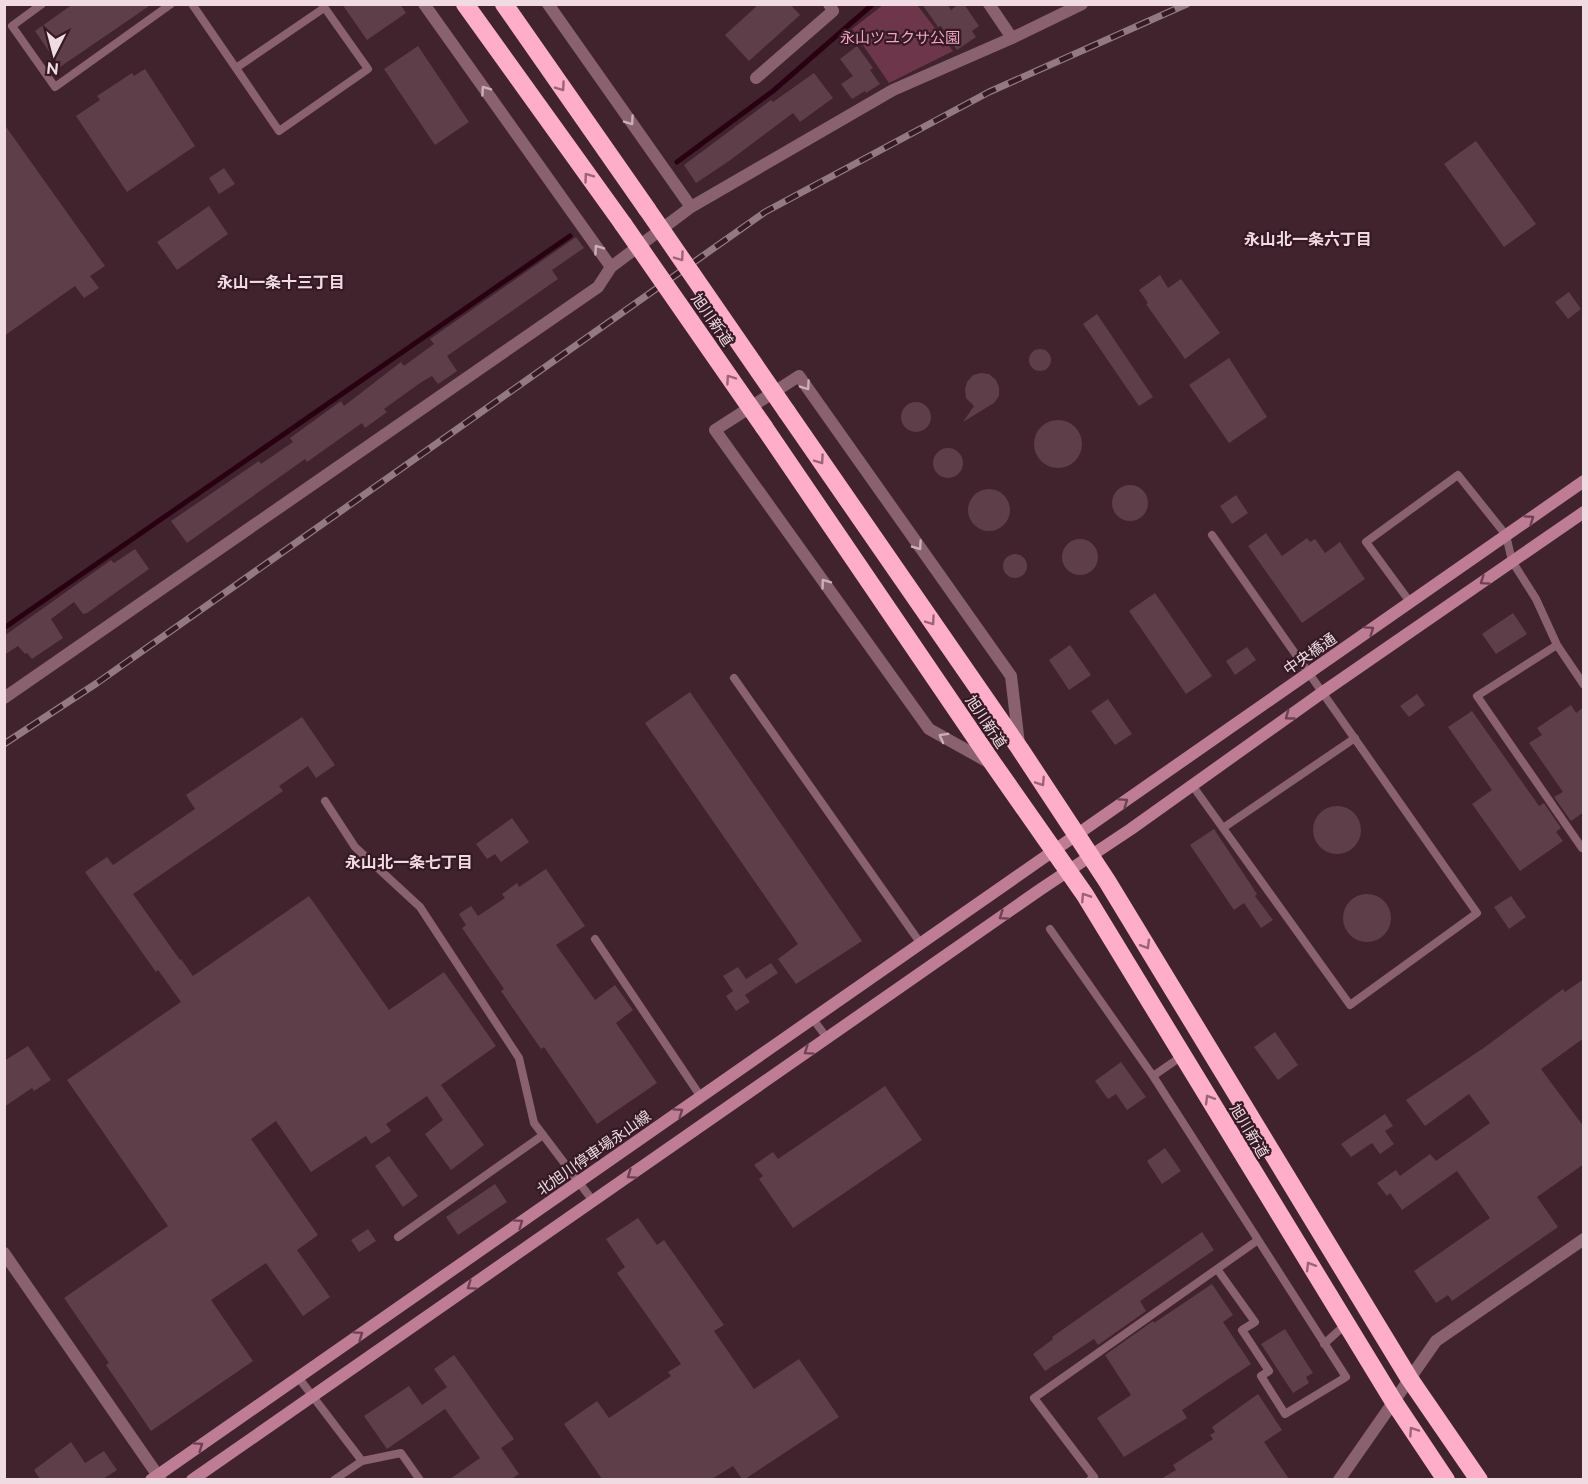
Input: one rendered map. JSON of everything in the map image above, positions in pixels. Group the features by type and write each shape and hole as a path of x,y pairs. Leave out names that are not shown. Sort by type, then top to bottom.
{"highway":[{"name":"旭川新道","path":"465,4 764,427 1068,871 1394,1402 1446,1479"},
{"name":"旭川新道","path":"504,4 1020,749 1091,856 1409,1378 1479,1479"}],"main road":[{"name":"中央橋通","path":"1054,851 1584,481"},
{"path":"192,1479 1584,512"},
{"name":"北旭川停車場永山線","path":"157,1478 298,1377 1054,851"}],"street":[{"path":"424,4 611,267"},
{"path":"548,4 691,207"},
{"path":"756,78 833,11 829,4"},
{"path":"989,4 1012,38"},
{"path":"4,698 598,287 611,267 691,207 893,90 1012,38 1082,4"},
{"path":"994,765 929,729 715,430 799,376 1011,676 1020,749"},
{"path":"1339,1479 1436,1341 1584,1239"},
{"path":"4,1253 157,1478"}],"lane":[{"path":"42,4 12,26 55,87 171,4"},
{"path":"192,4 279,131 368,69 323,6 236,68"},
{"path":"1410,602 1366,542 1458,475 1506,535 1512,561 1536,598 1557,645 1584,685"},
{"path":"1192,785 1350,1005 1477,913 1212,535"},
{"path":"1557,645 1477,696 1582,848 1584,847"},
{"path":"734,678 921,944"},
{"path":"1223,828 1355,738"},
{"path":"326,801 355,847 420,907 519,1058 534,1123 593,1201"},
{"path":"1050,929 1154,1076 1346,1377 1285,1414 1261,1376 1269,1371 1242,1330 1255,1322 1217,1269"},
{"path":"595,939 701,1097"},
{"path":"813,1019 827,1038"},
{"path":"1154,1076 1182,1056"},
{"path":"398,1237 543,1135"},
{"path":"1090,1479 1094,1477 1034,1398 1258,1240"},
{"path":"1324,1344 1346,1324"},
{"path":"298,1377 362,1461"},
{"path":"334,1479 362,1461 401,1453 420,1479"}],"green space":[{"name":"永山ツユクサ公園","path":"883,5 917,5 953,51 889,83 852,29"}],"building":[{"path":"73,4 152,4 60,67 35,31"},
{"path":"342,4 400,4 406,13 367,40"},
{"path":"759,4 790,4 800,15 749,61 725,35"},
{"path":"922,4 947,4 951,10 959,4 964,4 979,26 972,31 976,37 957,50"},
{"path":"418,46 469,122 435,145 384,69"},
{"path":"857,46 873,68 870,70 880,84 852,99 841,84 853,76 840,59"},
{"path":"145,69 195,146 127,192 76,116 100,100 97,96 132,73 134,76"},
{"path":"814,73 833,98 800,122 793,113 696,183 684,165 771,100 773,102"},
{"path":"4,124 105,266 90,276 99,288 84,298 75,286 4,336"},
{"path":"1476,141 1536,224 1504,247 1444,164"},
{"path":"224,168 235,184 219,194 209,178"},
{"path":"209,206 228,234 177,270 157,242"},
{"path":"576,237 584,248 552,270 558,279 447,356 457,371 438,384 432,376 420,383 384,409 387,412 365,428 362,423 307,462 305,459 187,543 171,521 259,461 261,464 293,442 290,438 341,401 344,406 401,362 404,366 434,344 430,339"},
{"path":"1160,275 1168,288 1181,279 1220,333 1185,359 1146,304 1148,303 1139,290"},
{"path":"1569,292 1581,309 1568,319 1555,302"},
{"path":"1097,314 1153,397 1139,406 1083,324"},
{"path":"1040,349 1048,352 1051,360 1048,368 1040,371 1032,368 1029,360 1032,352"},
{"path":"1229,358 1267,417 1229,443 1189,385"},
{"path":"989,374 996,380 999,396 994,403 963,422 974,406 966,398 967,382 973,375"},
{"path":"916,402 927,406 931,417 927,428 916,432 905,428 901,417 905,406"},
{"path":"1058,420 1075,427 1082,444 1075,461 1058,468 1041,461 1034,444 1041,427"},
{"path":"948,448 959,452 963,463 959,474 948,478 937,474 933,463 937,452"},
{"path":"1130,485 1143,490 1148,503 1143,516 1130,521 1117,516 1112,503 1117,490"},
{"path":"989,489 1004,495 1010,510 1004,525 989,531 974,525 968,510 974,495"},
{"path":"1236,495 1248,513 1232,524 1220,506"},
{"path":"1266,533 1282,556 1307,538 1310,542 1315,539 1325,553 1340,542 1365,579 1302,623 1248,546"},
{"path":"1080,539 1093,544 1098,557 1093,570 1080,575 1067,570 1062,557 1067,544"},
{"path":"135,549 149,569 87,613 83,614 74,602 51,619 63,638 32,659 18,646 4,655 4,636 111,560 114,563"},
{"path":"1015,554 1024,557 1027,566 1024,575 1015,578 1006,575 1003,566 1006,557"},
{"path":"1155,593 1212,676 1186,694 1129,611"},
{"path":"1513,613 1527,634 1496,654 1482,634"},
{"path":"1070,645 1091,675 1069,690 1049,660"},
{"path":"1247,647 1256,660 1235,675 1226,661"},
{"path":"690,692 862,941 796,984 778,959 798,944 645,723"},
{"path":"1417,694 1425,705 1409,717 1400,706"},
{"path":"1108,699 1132,734 1115,745 1091,711"},
{"path":"1571,705 1576,713 1584,707 1584,812 1571,821 1554,797 1563,792 1529,743 1542,735 1537,728"},
{"path":"1472,711 1539,806 1544,803 1561,828 1556,832 1563,841 1520,871 1472,804 1492,790 1448,727"},
{"path":"302,717 335,765 316,778 308,766 279,786 283,791 133,894 193,976 309,896 389,1010 444,972 496,1046 441,1085 484,1145 451,1170 425,1134 443,1120 427,1096 386,1124 391,1131 371,1144 366,1136 311,1172 276,1121 251,1139 318,1235 297,1250 330,1297 303,1316 266,1263 211,1300 253,1361 151,1431 106,1365 109,1363 64,1298 168,1226 67,1080 181,1002 158,970 156,972 85,872 107,857 113,865 195,809 186,795"},
{"path":"1337,806 1354,813 1361,830 1354,847 1337,854 1320,847 1313,830 1320,813"},
{"path":"512,818 529,842 501,862 495,854 487,859 476,844"},
{"path":"1214,829 1257,894 1255,896 1273,920 1261,928 1244,903 1234,910 1190,845"},
{"path":"546,869 585,926 556,945 595,1000 615,985 633,1010 616,1023 657,1083 597,1124 544,1047 541,1049 501,991 504,989 462,928 466,925 459,914 471,906 478,916 505,898 502,894 517,883 519,887"},
{"path":"1367,894 1384,901 1391,918 1384,935 1367,942 1350,935 1343,918 1350,901"},
{"path":"1511,896 1526,917 1509,929 1494,907"},
{"path":"771,963 778,973 745,995 750,1002 736,1011 726,996 733,991 723,976 738,967 746,979"},
{"path":"1584,979 1584,1038 1541,1069 1584,1127 1584,1164 1537,1197 1558,1227 1452,1301 1448,1295 1436,1303 1414,1271 1490,1218 1457,1171 1402,1210 1390,1193 1387,1196 1377,1183 1396,1170 1400,1176 1430,1154 1436,1161 1490,1123 1469,1094 1425,1126 1406,1100 1485,1047 1563,989 1565,992"},
{"path":"1275,1032 1298,1065 1278,1080 1254,1047"},
{"path":"28,1046 51,1080 34,1091 32,1088 4,1107 4,1061"},
{"path":"1121,1062 1146,1097 1127,1110 1116,1094 1108,1099 1095,1081"},
{"path":"885,1086 922,1140 793,1228 759,1179 763,1176 754,1165 773,1152 778,1159"},
{"path":"1385,1114 1393,1126 1385,1131 1394,1144 1380,1154 1372,1143 1351,1157 1341,1144"},
{"path":"1165,1148 1181,1171 1162,1184 1147,1161"},
{"path":"389,1156 418,1196 403,1207 375,1166"},
{"path":"495,1184 507,1202 458,1235 446,1217"},
{"path":"638,1218 657,1245 664,1240 724,1325 714,1331 754,1389 799,1359 839,1417 745,1479 742,1479 733,1466 712,1479 602,1479 564,1424 597,1401 609,1418 671,1376 668,1372 681,1364 617,1273 625,1267 606,1239"},
{"path":"368,1229 376,1241 359,1252 351,1240"},
{"path":"1202,1232 1214,1250 1140,1301 1146,1311 1098,1345 1094,1339 1045,1371 1033,1354 1053,1339 1052,1337"},
{"path":"1212,1284 1233,1315 1223,1322 1251,1364 1182,1410 1187,1418 1124,1457 1097,1418 1131,1395 1105,1355"},
{"path":"1285,1329 1313,1373 1306,1377 1309,1383 1293,1393 1261,1344"},
{"path":"454,1355 514,1439 501,1448 519,1474 511,1479 450,1479 480,1458 445,1409 387,1449 364,1416 409,1386 422,1405 447,1387 434,1369"},
{"path":"1258,1394 1282,1430 1264,1442 1289,1479 1161,1479 1176,1470 1173,1465 1213,1439 1210,1435 1215,1432 1212,1427"},
{"path":"71,1442 85,1463 104,1451 117,1470 103,1479 40,1479 34,1470"}],"waterway":[{"path":"677,162 773,91 873,4"},
{"path":"4,628 570,236"}],"railway":[{"path":"4,744 97,683 765,212 989,92 1187,4"}],"district":[{"name":"永山北一条六丁目","path":"1308,239"},
{"name":"永山一条十三丁目","path":"281,282"},
{"name":"永山北一条七丁目","path":"409,862"}]}
